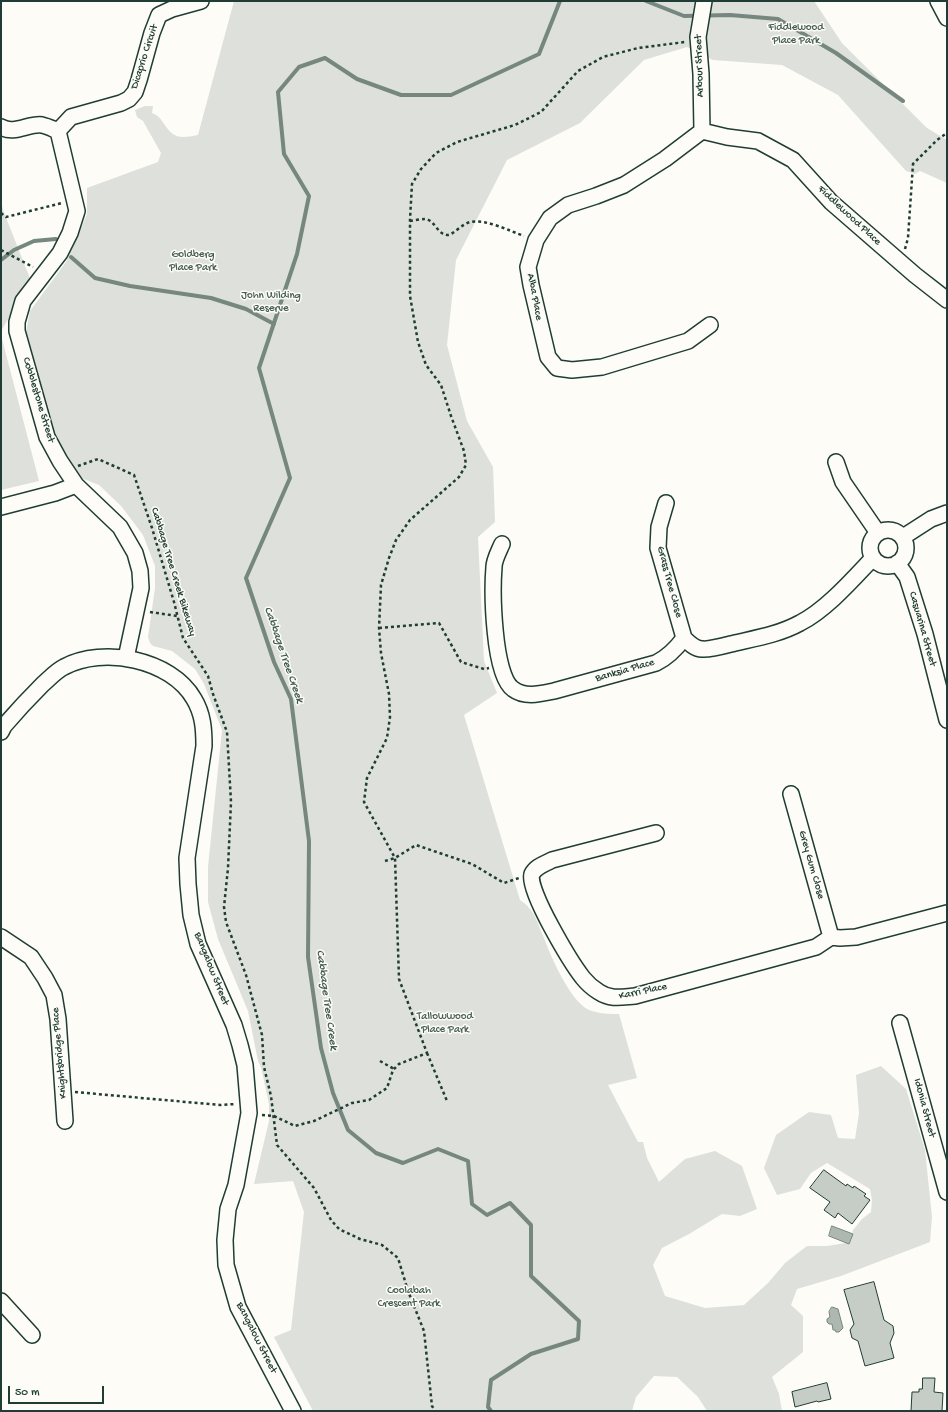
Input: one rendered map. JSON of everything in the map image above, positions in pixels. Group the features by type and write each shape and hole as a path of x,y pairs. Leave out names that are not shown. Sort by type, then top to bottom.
{"street":[{"name":"Dicaprio Circuit","path":"58,131 71,117 121,103 129,99 135,92 152,33 159,15 172,9 201,1"},
{"name":"Arbour Street","path":"702,131 701,74 693,38 704,1"},
{"path":"938,1 947,18"},
{"path":"1,127 4,129 14,130 42,125 58,131"},
{"name":"Cobblestone Street","path":"58,131 77,211 70,233 60,253 23,301 17,322 17,331 47,437 66,471 76,485 120,527 136,553 140,571 141,588 126,658"},
{"name":"Alba Place","path":"702,131 665,159 624,185 568,205 550,218 536,240 528,267 548,357 557,368 572,370 602,367 688,341 710,325"},
{"name":"Fiddlewood Place","path":"702,131 728,137 758,141 793,160 831,202 947,300"},
{"path":"836,462 843,482 878,533"},
{"path":"1,507 56,493 76,485"},
{"name":"Grass Tree Close","path":"666,503 659,527 658,548 684,638"},
{"path":"903,537 931,520 947,513"},
{"path":"891,530 903,537 906,549 903,557 897,563 884,566 873,558 870,545 878,533 891,530"},
{"name":"Banksia Place","path":"502,544 494,566 494,629 496,645 506,680 511,689 522,695 554,692 656,663 667,658 684,638"},
{"path":"684,638 692,646 702,649 726,646 785,630 801,623 814,614 843,589 873,558"},
{"name":"Casuarina Street","path":"897,563 907,577 925,634 947,720"},
{"name":"Bangalow Street","path":"1,732 4,726 29,698 57,671 74,662 93,658 109,656 126,658 165,671 176,678 194,698 202,718 204,746 187,858 190,907 198,944 234,1025 240,1045 245,1065 249,1113 236,1185 228,1209 225,1240 226,1264 238,1307 293,1411"},
{"name":"Grey Gum Close","path":"791,794 831,937"},
{"path":"532,874 538,866 552,860 656,833"},
{"name":"Karri Place","path":"532,874 532,881 536,893 556,936 584,980 600,993 613,998 635,996 775,959 816,947 831,937"},
{"path":"831,937 856,937 947,913"},
{"name":"Knightsbridge Place","path":"1,937 31,957 54,995 58,1019 65,1121"},
{"name":"Idonia Street","path":"900,1023 947,1192"},
{"path":"1,1301 32,1335"}],"path":[{"path":"447,1101 427,1054 399,979 395,858 364,802 367,778 387,738 390,717 389,694 381,652 381,585 396,540 410,520 459,477 466,465 464,451 441,385 426,365 418,342 410,296 410,221 412,184 421,169 436,153 457,142 515,125 541,112 578,71 603,57 638,48 684,42 693,38"},
{"path":"902,263 908,238 913,164 937,140 947,133"},
{"path":"1,213 6,217 74,200"},
{"path":"410,221 425,219 431,221 438,230 445,235 451,234 458,228 470,222 485,223 536,240"},
{"path":"1,250 18,260"},
{"name":"Cabbage Tree Creek Bikeway","path":"66,471 98,459 134,475 152,528 183,638 208,676 227,732 231,802 228,868 224,907 226,922 246,975 262,1035 264,1067 271,1096 277,1145 314,1188 331,1220 339,1229 360,1239 382,1245 398,1258 408,1290 424,1331 432,1406 435,1411"},
{"path":"148,612 177,616"},
{"path":"380,628 439,623 461,662 484,669 501,665"},
{"path":"385,862 395,858 416,845 472,864 504,883 532,874"},
{"path":"274,1116 294,1126 314,1121 352,1103 369,1100 387,1088 394,1069 399,1064 427,1054"},
{"path":"380,1061 394,1069"},
{"path":"64,1091 220,1105 238,1104"}],"green space":[{"path":"234,1 814,1 842,43 927,128 947,140 947,183 920,171 915,174 906,171 838,95 782,65 713,60 687,47 644,60 580,123 507,160 456,260 447,345 467,421 493,467 495,522 478,537 484,661 497,693 464,715 520,900 529,908 535,917 556,967 575,998 589,1010 600,1013 619,1014 637,1078 608,1085 638,1142 643,1142 647,1158 659,1182 685,1159 715,1151 742,1166 757,1209 740,1216 722,1214 662,1248 653,1265 665,1296 705,1308 744,1305 768,1283 785,1263 807,1246 827,1246 846,1243 851,1240 853,1230 862,1219 871,1212 872,1200 870,1189 827,1163 811,1173 800,1189 777,1195 764,1168 776,1135 809,1112 831,1115 838,1138 855,1139 859,1113 856,1075 881,1066 906,1089 925,1150 932,1217 930,1242 841,1276 797,1289 791,1305 803,1316 803,1352 772,1377 779,1394 782,1411 707,1411 698,1397 677,1377 654,1376 636,1397 632,1411 313,1411 274,1337 291,1330 304,1212 293,1181 254,1184 269,1121 269,1104 261,1067 258,1061 248,1011 218,939 208,902 208,867 222,730 204,684 195,669 172,651 153,646 150,643 148,637 155,588 155,566 143,535 121,506 99,485 81,478 69,465 59,450 26,332 30,311 66,262 87,214 87,188 158,162 161,153 143,121 137,117 135,110 145,106 153,106 152,113 159,117 173,134 181,137 198,135"},
{"path":"1,201 3,210 31,281 1,331"},
{"path":"1,335 39,481 1,490"}],"shaded area":[{"path":"832,1226 853,1234 849,1244 829,1236"},
{"path":"832,1307 838,1309 843,1328 839,1332 833,1330 832,1324 827,1322 827,1319 830,1317 829,1312"}],"building":[{"path":"824,1170 846,1186 847,1184 853,1188 854,1186 866,1194 864,1196 870,1200 852,1224 838,1213 835,1218 824,1210 830,1202 810,1188"},
{"path":"874,1282 884,1320 893,1326 894,1333 890,1343 894,1358 865,1366 858,1341 852,1338 850,1330 854,1324 844,1290"},
{"path":"923,1378 935,1378 934,1392 943,1393 942,1411 911,1411 912,1392 919,1392 919,1389 922,1389"},
{"path":"827,1383 831,1399 795,1407 792,1392"}],"waterway":[{"name":"Cabbage Tree Creek","path":"491,1411 488,1407 491,1380 531,1354 578,1339 579,1321 531,1276 531,1225 510,1203 487,1215 472,1204 468,1161 438,1149 403,1163 376,1153 348,1130 333,1093 321,1048 308,957 309,841 291,699 274,662 246,578 290,478 259,368 297,254 309,196 284,154 278,92 299,67 325,58 357,79 401,95 451,95 539,54 560,1"},
{"path":"646,1 684,16 730,15 778,19 836,53 903,101"},
{"path":"1,260 14,250 34,241 56,239"},
{"path":"71,257 95,278 130,286 211,298 246,309 274,324"}],"park label":[{"name":"Fiddlewood Place Park","path":"796,34"},
{"name":"Goldberg Place Park","path":"193,261"},
{"name":"John Wilding Reserve","path":"271,302"},
{"name":"Tallowwood Place Park","path":"445,1023"},
{"name":"Coolabah Crescent Park","path":"409,1297"}]}
